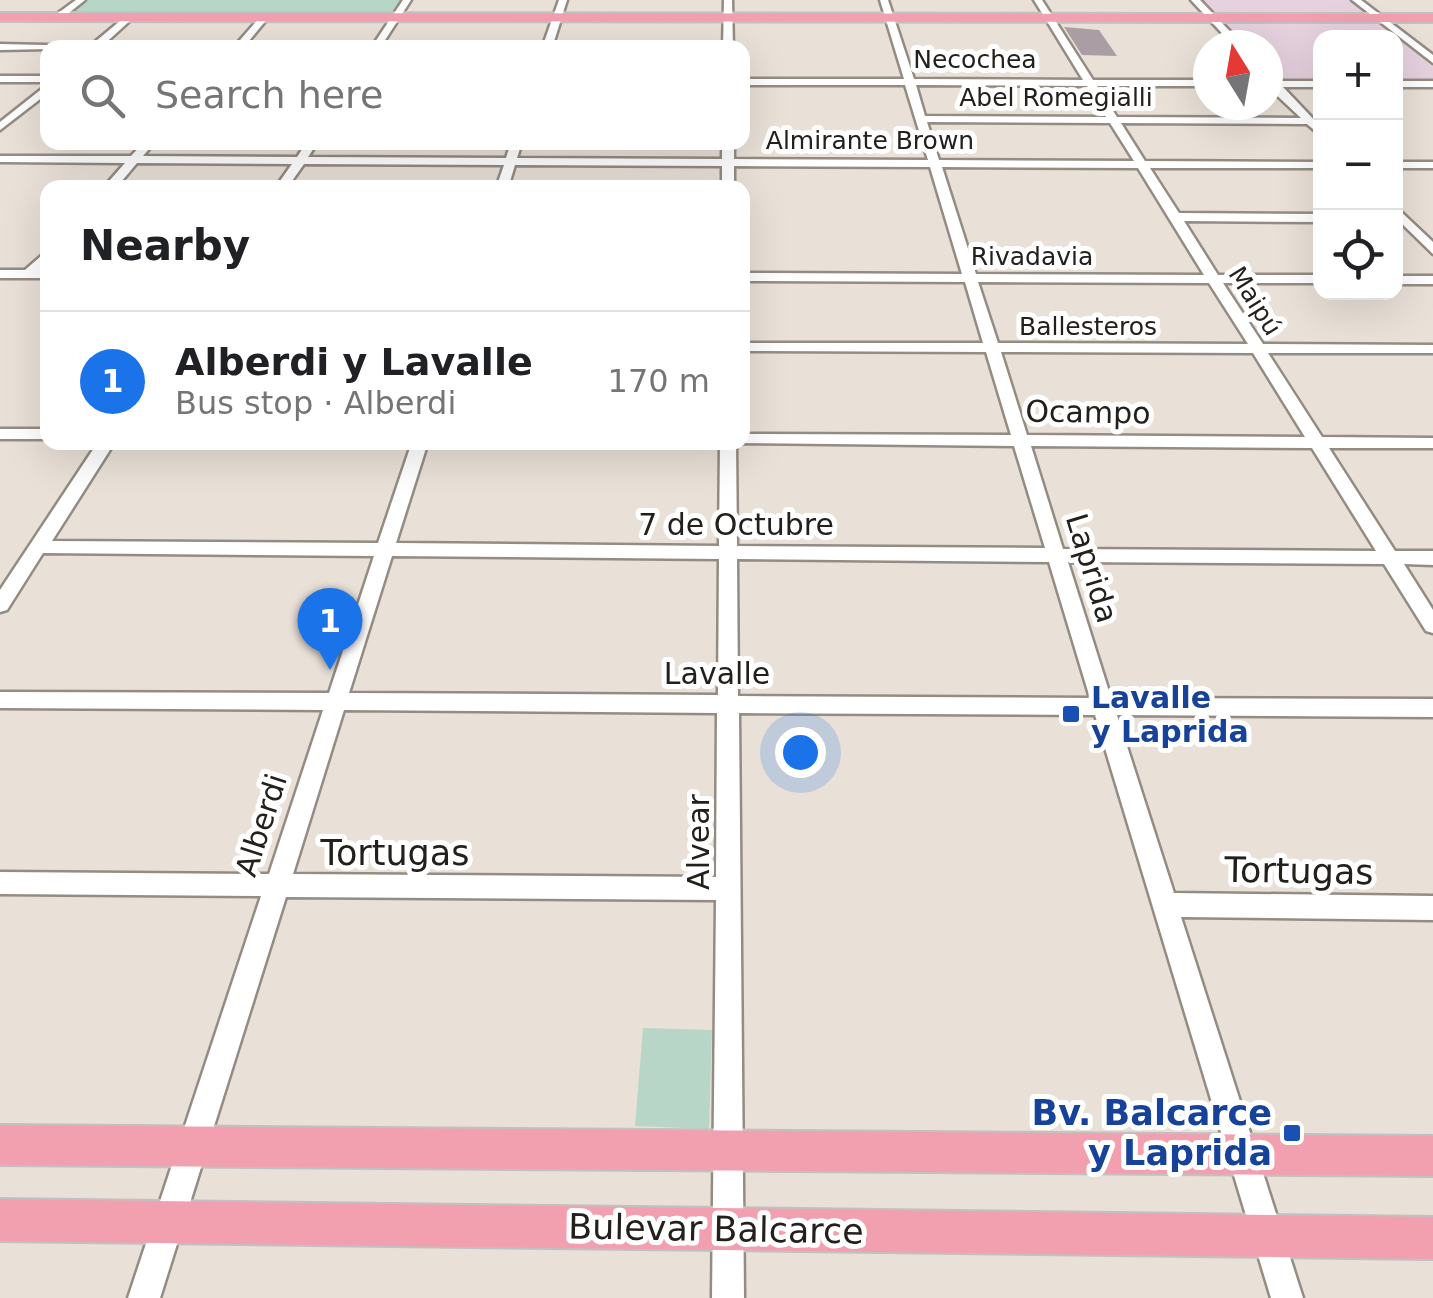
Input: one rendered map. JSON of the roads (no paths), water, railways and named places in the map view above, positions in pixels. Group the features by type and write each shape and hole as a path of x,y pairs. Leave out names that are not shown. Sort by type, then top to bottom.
{"main road":[{"path":"0,16 728,18 887,9 1050,18 1433,20"},
{"path":"60,16 400,17"},
{"path":"0,1145 1433,1156"},
{"name":"Bulevar Balcarce","path":"0,1220 728,1235 1433,1238"}],"street":[{"path":"60,16 80,0"},
{"path":"382,40 400,17 407,0"},
{"path":"550,40 563,0"},
{"path":"728,0 728,40"},
{"name":"Maipú","path":"1038,0 1433,626"},
{"path":"1195,0 1224,30"},
{"path":"1356,0 1433,60"},
{"name":"Laprida","path":"887,9 1287,1298"},
{"path":"100,40 129,18"},
{"path":"244,40 264,18"},
{"path":"0,47 40,47"},
{"path":"0,79 40,82"},
{"name":"Necochea","path":"750,82 1193,83"},
{"path":"1283,82 1313,84"},
{"path":"1403,84 1433,84"},
{"path":"0,127 40,90"},
{"path":"1283,94 1313,124"},
{"name":"Abel Romegialli","path":"921,120 1310,121"},
{"path":"116,180 143,150"},
{"path":"287,180 308,150"},
{"path":"504,180 514,150"},
{"path":"728,150 728,180"},
{"name":"Almirante Brown","path":"0,160 1313,165"},
{"path":"1403,165 1433,165"},
{"path":"1175,217 1313,218"},
{"path":"1403,221 1433,250"},
{"path":"29,274 40,262"},
{"path":"0,274 40,274"},
{"name":"Rivadavia","path":"750,277 1313,279"},
{"path":"1403,280 1433,280"},
{"name":"Ballesteros","path":"750,347 1433,350"},
{"path":"0,434 40,434"},
{"name":"Ocampo","path":"750,439 1433,443"},
{"path":"0,605 103,450"},
{"name":"Alberdi","path":"144,1298 417,450"},
{"name":"Alvear","path":"728,450 728,1298"},
{"name":"7 de Octubre","path":"38,547 1433,558"},
{"name":"Lavalle","path":"0,700 1433,708"},
{"name":"Tortugas","path":"0,884 729,889"},
{"name":"Tortugas","path":"1165,905 1433,908"}],"place":[{"name":"Alberdi y Lavalle","path":"330,670"},
{"name":"Lavalle y Laprida","path":"1071,714"},
{"name":"Bv. Balcarce y Laprida","path":"1292,1133"}]}
